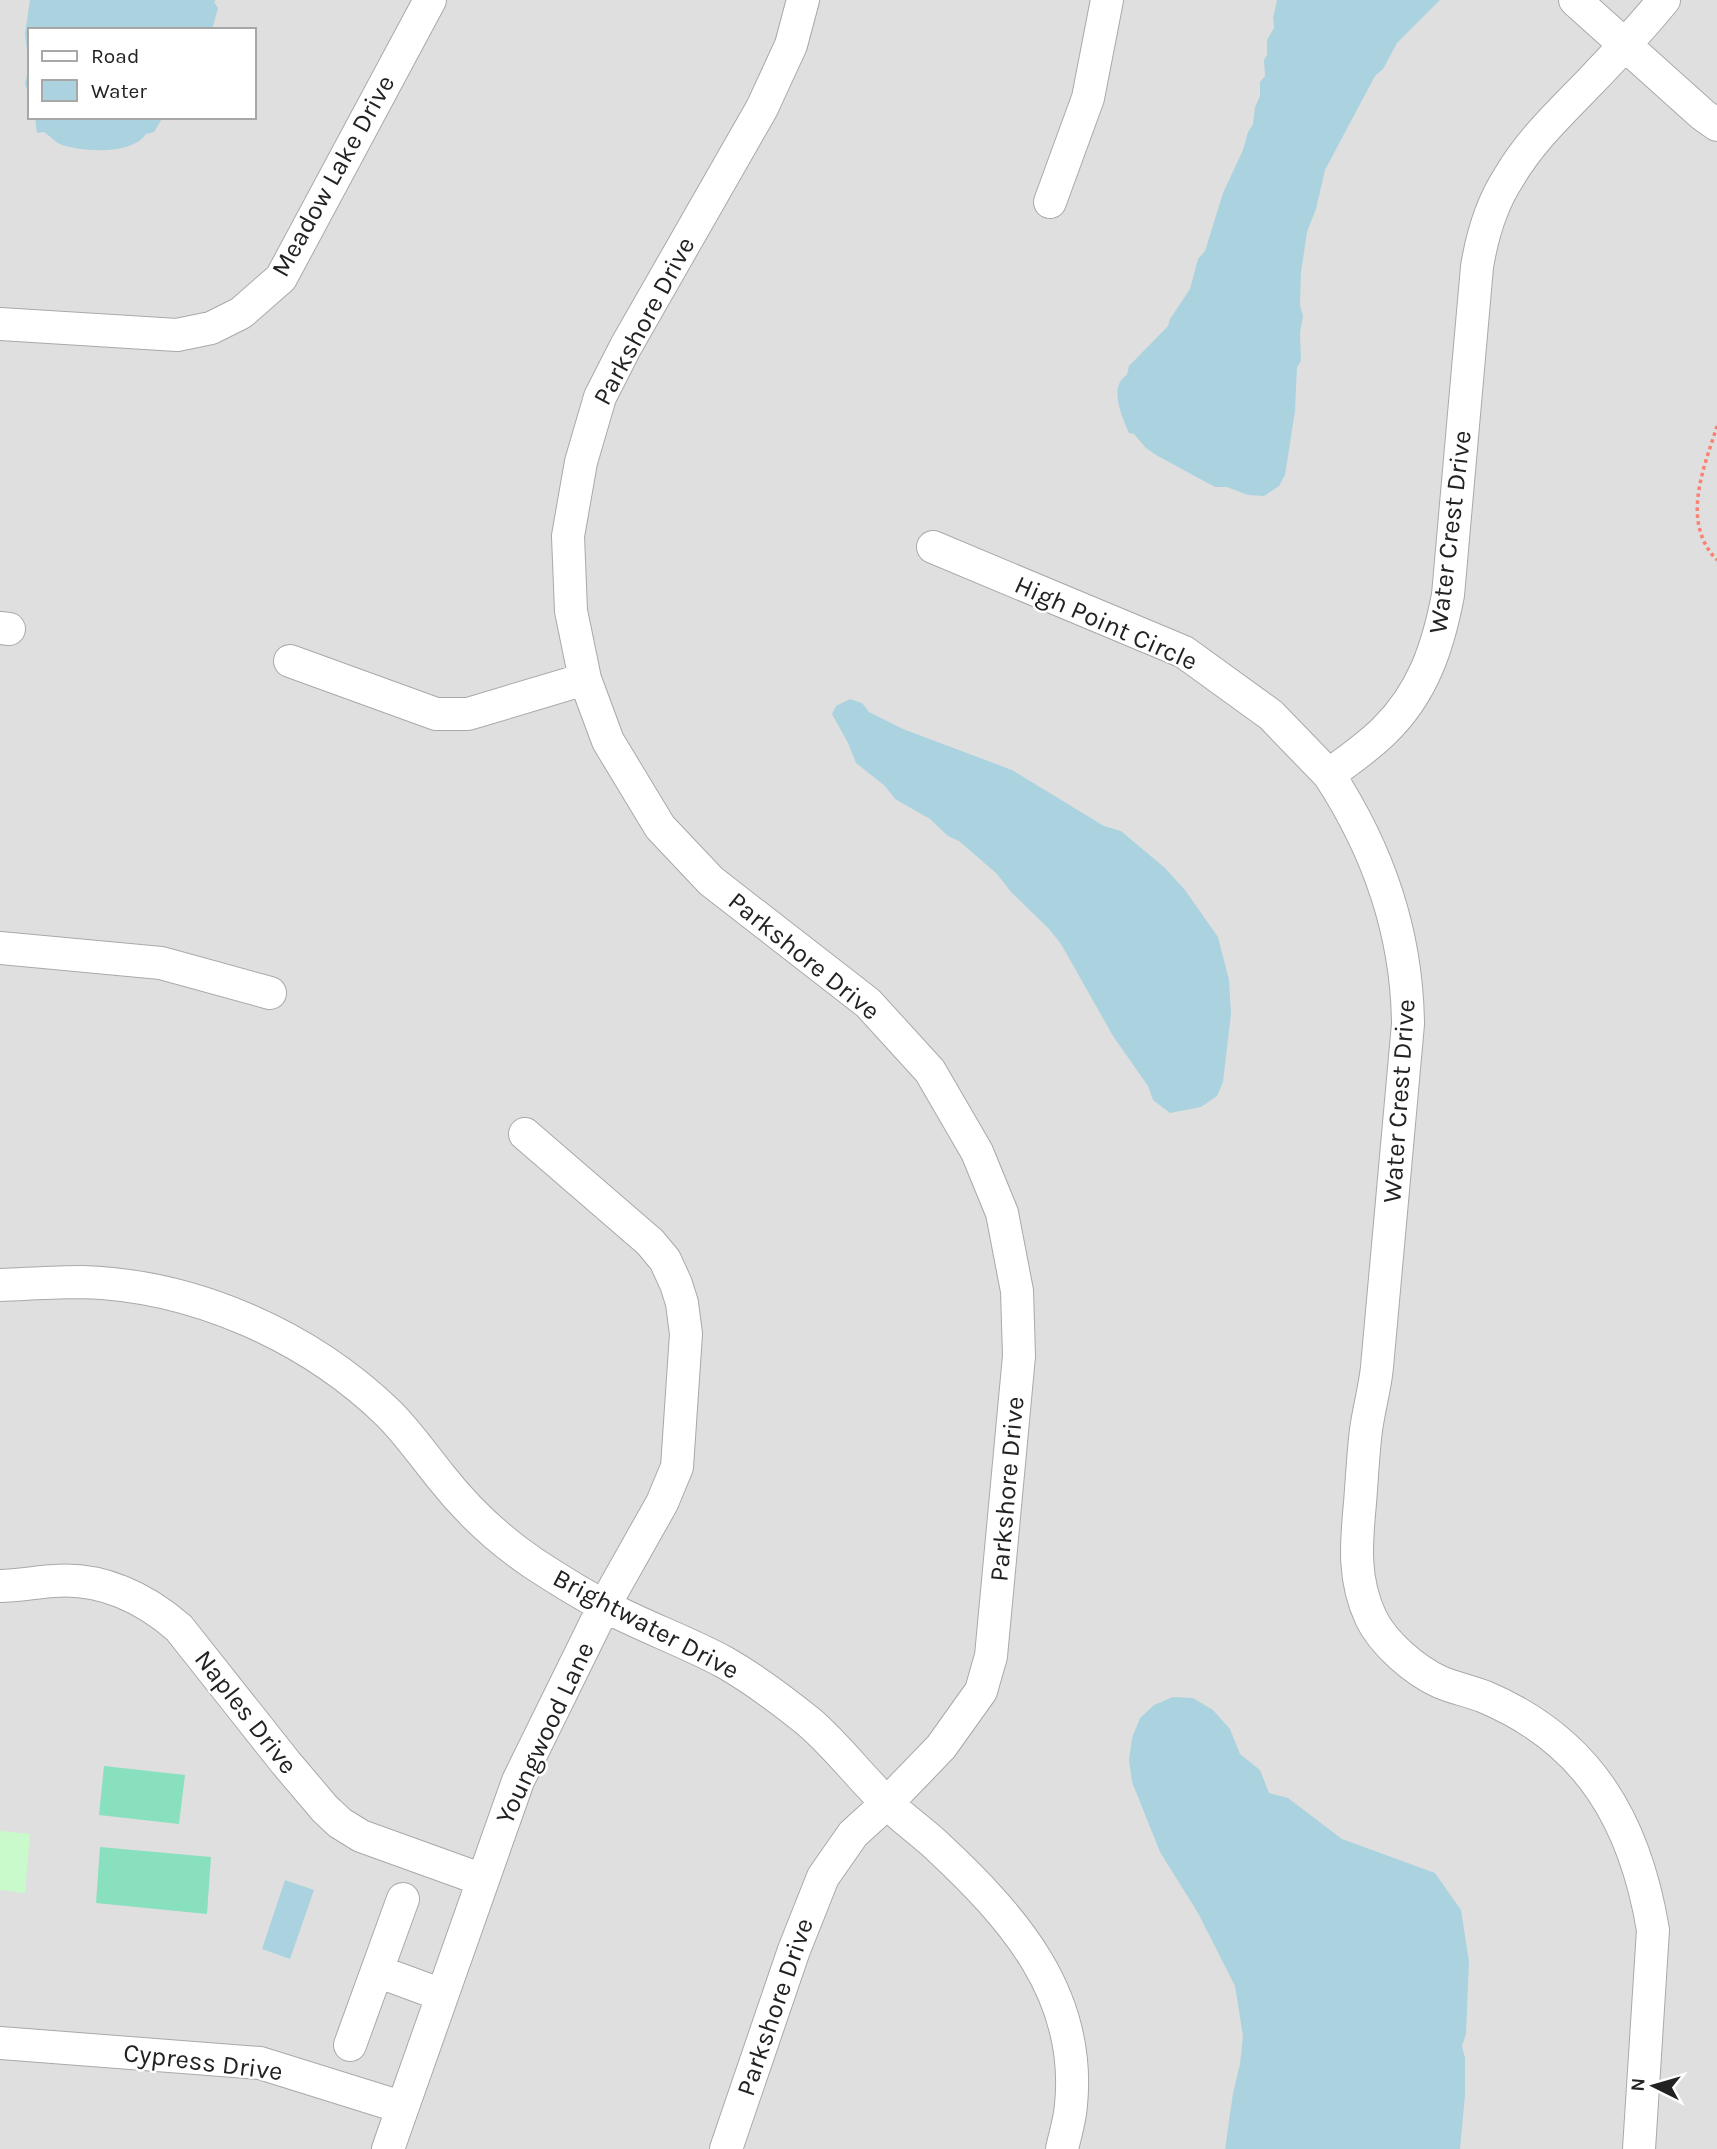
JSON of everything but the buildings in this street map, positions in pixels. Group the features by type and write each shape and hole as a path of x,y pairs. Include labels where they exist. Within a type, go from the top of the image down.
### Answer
{"street":[{"name":"Meadow Lake Drive","path":"0,324 177,335 211,328 241,313 281,278 430,0"},
{"name":"Parkshore Drive","path":"726,2149 794,1950 824,1877 853,1835 941,1747 981,1691 992,1656 1019,1356 1017,1291 1002,1213 977,1152 930,1071 868,1003 711,881 660,827 608,741 585,679 571,611 568,536 581,462 600,397 626,346 762,108 791,45 803,0"},
{"path":"1050,202 1088,98 1107,0"},
{"path":"1575,0 1717,125"},
{"name":"Water Crest Drive","path":"1639,2149 1653,1930 1637,1858 1622,1822 1593,1778 1554,1739 1529,1720 1485,1697 1440,1682 1407,1661 1372,1620 1360,1589 1356,1564 1357,1537 1366,1429 1375,1384 1388,1251 1408,1024 1408,995 1398,937 1376,861 1347,803 1329,775 1383,733 1397,718 1414,696 1441,635 1448,595 1476,267 1488,221 1507,179 1527,149 1625,46 1664,0"},
{"name":"High Point Circle","path":"933,547 1184,652 1271,715 1329,775"},
{"path":"290,661 436,714 468,714 585,679"},
{"path":"0,948 161,963 270,993"},
{"name":"Youngwood Lane","path":"388,2149 518,1781 604,1606 662,1503 677,1466 686,1334 682,1303 665,1260 650,1242 525,1134"},
{"name":"Brightwater Drive","path":"0,1285 82,1282 162,1292 233,1314 311,1353 369,1395 391,1416 471,1511 531,1561 604,1606 724,1662 811,1724 887,1803 938,1847 1017,1929 1053,1987 1067,2032 1072,2082 1071,2106 1062,2149"},
{"name":"Naples Drive","path":"0,1586 54,1581 93,1584 139,1599 161,1612 179,1628 286,1763 325,1810 340,1823 361,1836 483,1880"},
{"path":"350,2045 403,1899"},
{"path":"377,1971 442,1995"},
{"name":"Cypress Drive","path":"0,2043 260,2063 401,2108"}],"path":[{"path":"1717,426 1702,470 1697,506 1699,531 1717,560"}],"shaded area":[{"path":"0,0 1717,0 1717,2149 0,2149"}],"green space":[{"path":"104,1766 185,1775 179,1824 99,1815"},
{"path":"0,1831 30,1834 25,1893 0,1890"},
{"path":"100,1847 211,1857 207,1914 96,1903"}],"water":[{"path":"30,0 216,0 214,2 218,8 213,28 28,28 28,59 25,34"},
{"path":"1277,0 1440,0 1397,43 1383,69 1375,76 1325,170 1316,209 1307,232 1301,273 1301,361 1297,367 1295,411 1285,475 1279,486 1264,496 1248,495 1227,487 1215,487 1156,455 1134,434 1129,433 1120,411 1117,394 1118,386 1127,375 1129,366 1168,326 1190,289 1198,259 1205,251 1223,193 1253,124 1255,107 1260,96 1260,82 1265,76 1267,40 1274,28"},
{"path":"28,71 28,92 25,84"},
{"path":"35,119 162,119 154,132 146,134 130,146 119,149 82,149 62,145 44,132 37,133"},
{"path":"850,699 862,703 869,712 903,729 1012,770 1104,826 1121,831 1165,868 1185,890 1218,937 1229,980 1231,1014 1223,1082 1217,1096 1201,1107 1170,1113 1153,1100 1148,1086 1113,1036 1061,944 1049,929 1011,892 997,874 959,841 948,836 930,819 895,799 885,786 856,763 832,714 836,706"},
{"path":"1173,1697 1193,1698 1213,1710 1230,1729 1240,1754 1260,1770 1269,1793 1288,1798 1342,1839 1435,1873 1461,1910 1469,1961 1466,2034 1462,2046 1465,2058 1465,2095 1460,2149 1225,2149 1243,2036 1235,1986 1198,1913 1160,1852 1132,1782 1129,1760 1132,1738 1140,1718 1154,1705"},
{"path":"285,1880 314,1890 290,1959 262,1949"}]}
